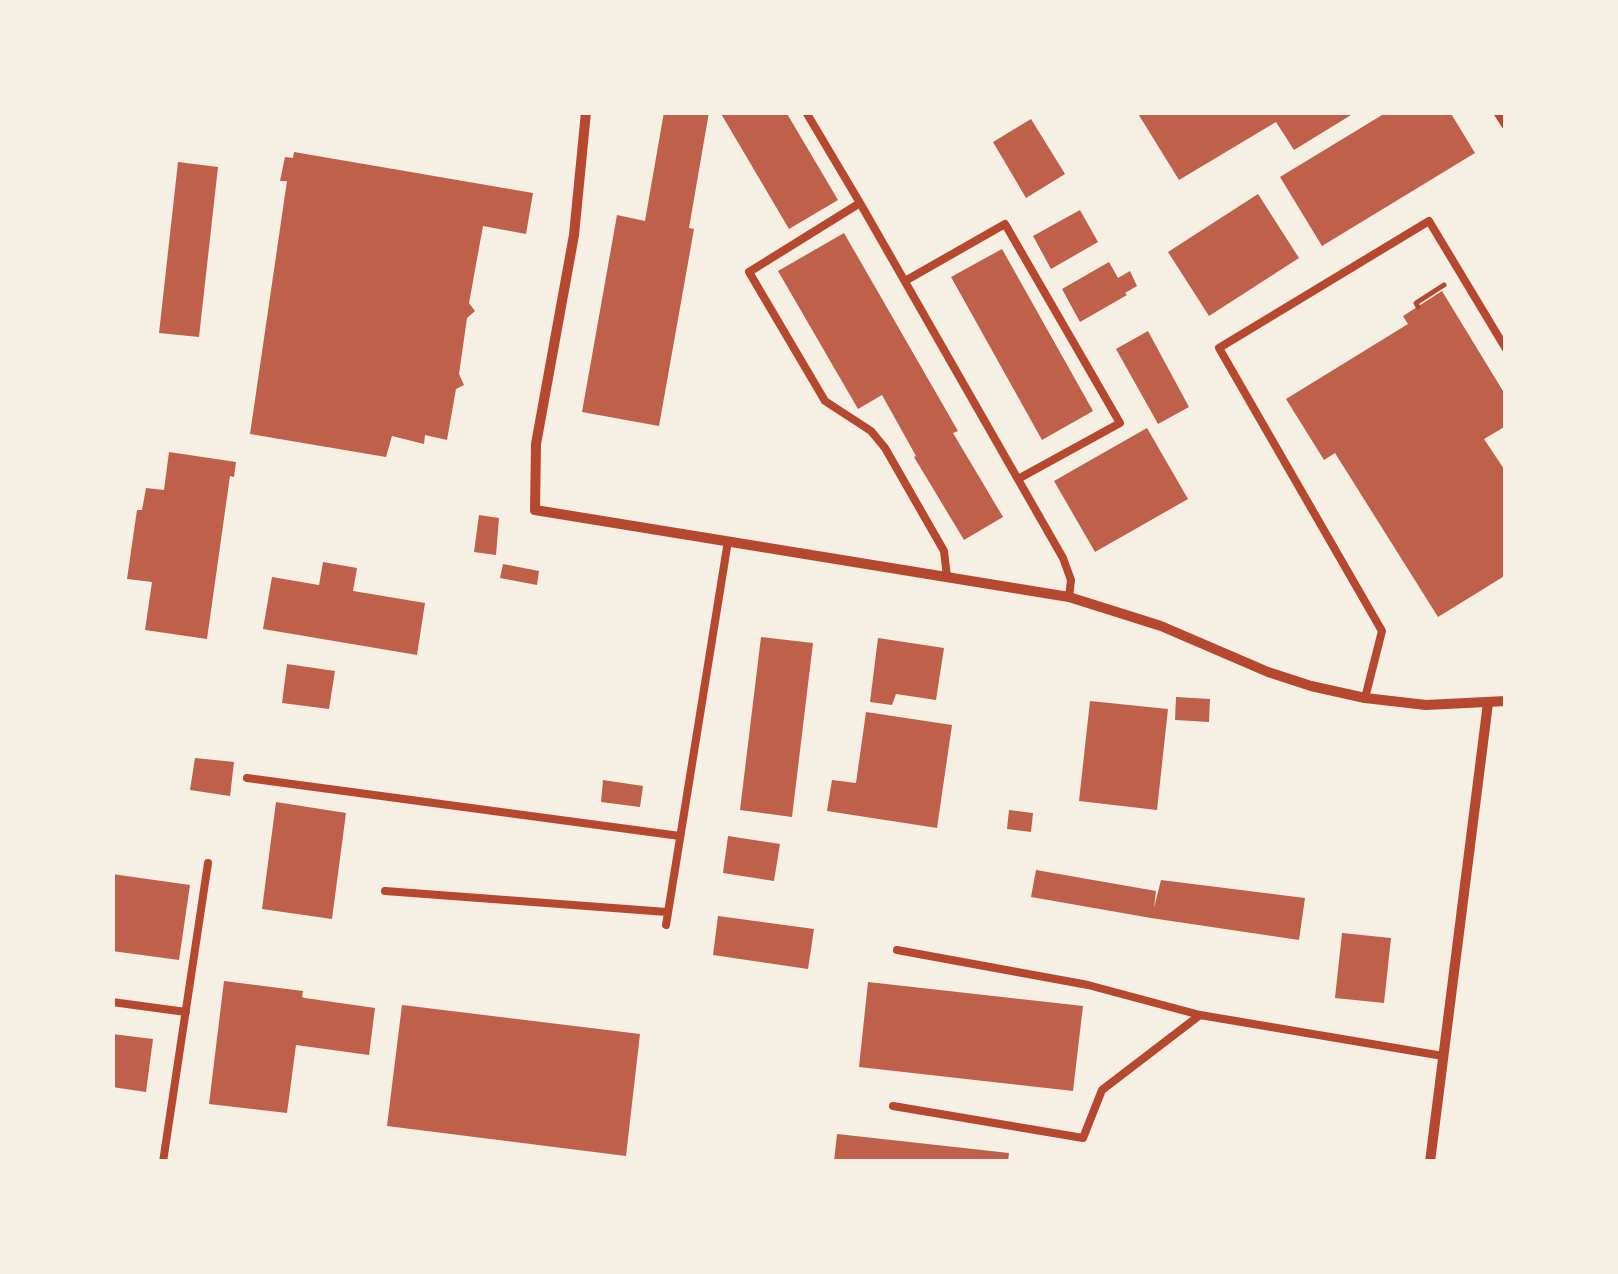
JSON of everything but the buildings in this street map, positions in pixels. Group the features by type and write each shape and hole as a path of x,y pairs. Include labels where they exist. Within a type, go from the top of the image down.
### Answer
{"street":[{"path":"586,112 574,235 536,444 534,510 1069,596 1162,626 1268,672 1365,698 1426,705 1506,700"},
{"path":"1430,1162 1488,703"}],"lane":[{"path":"806,112 1063,558 1071,580 1069,596"},
{"path":"1497,112 1506,126"},
{"path":"860,204 749,272 825,401 871,432 885,448 944,551 947,577"},
{"path":"1365,698 1382,631 1219,348 1429,221 1506,349"},
{"path":"905,281 1005,224 1120,423 1018,479"},
{"path":"666,925 728,541"},
{"path":"246,778 680,836"},
{"path":"163,1162 208,863"},
{"path":"385,891 668,912"},
{"path":"897,950 1088,985 1200,1015 1443,1056"},
{"path":"112,1002 186,1012"},
{"path":"893,1106 1083,1138 1102,1090 1200,1015"}],"path":[{"path":"1418,307 1416,303 1444,284"}]}
